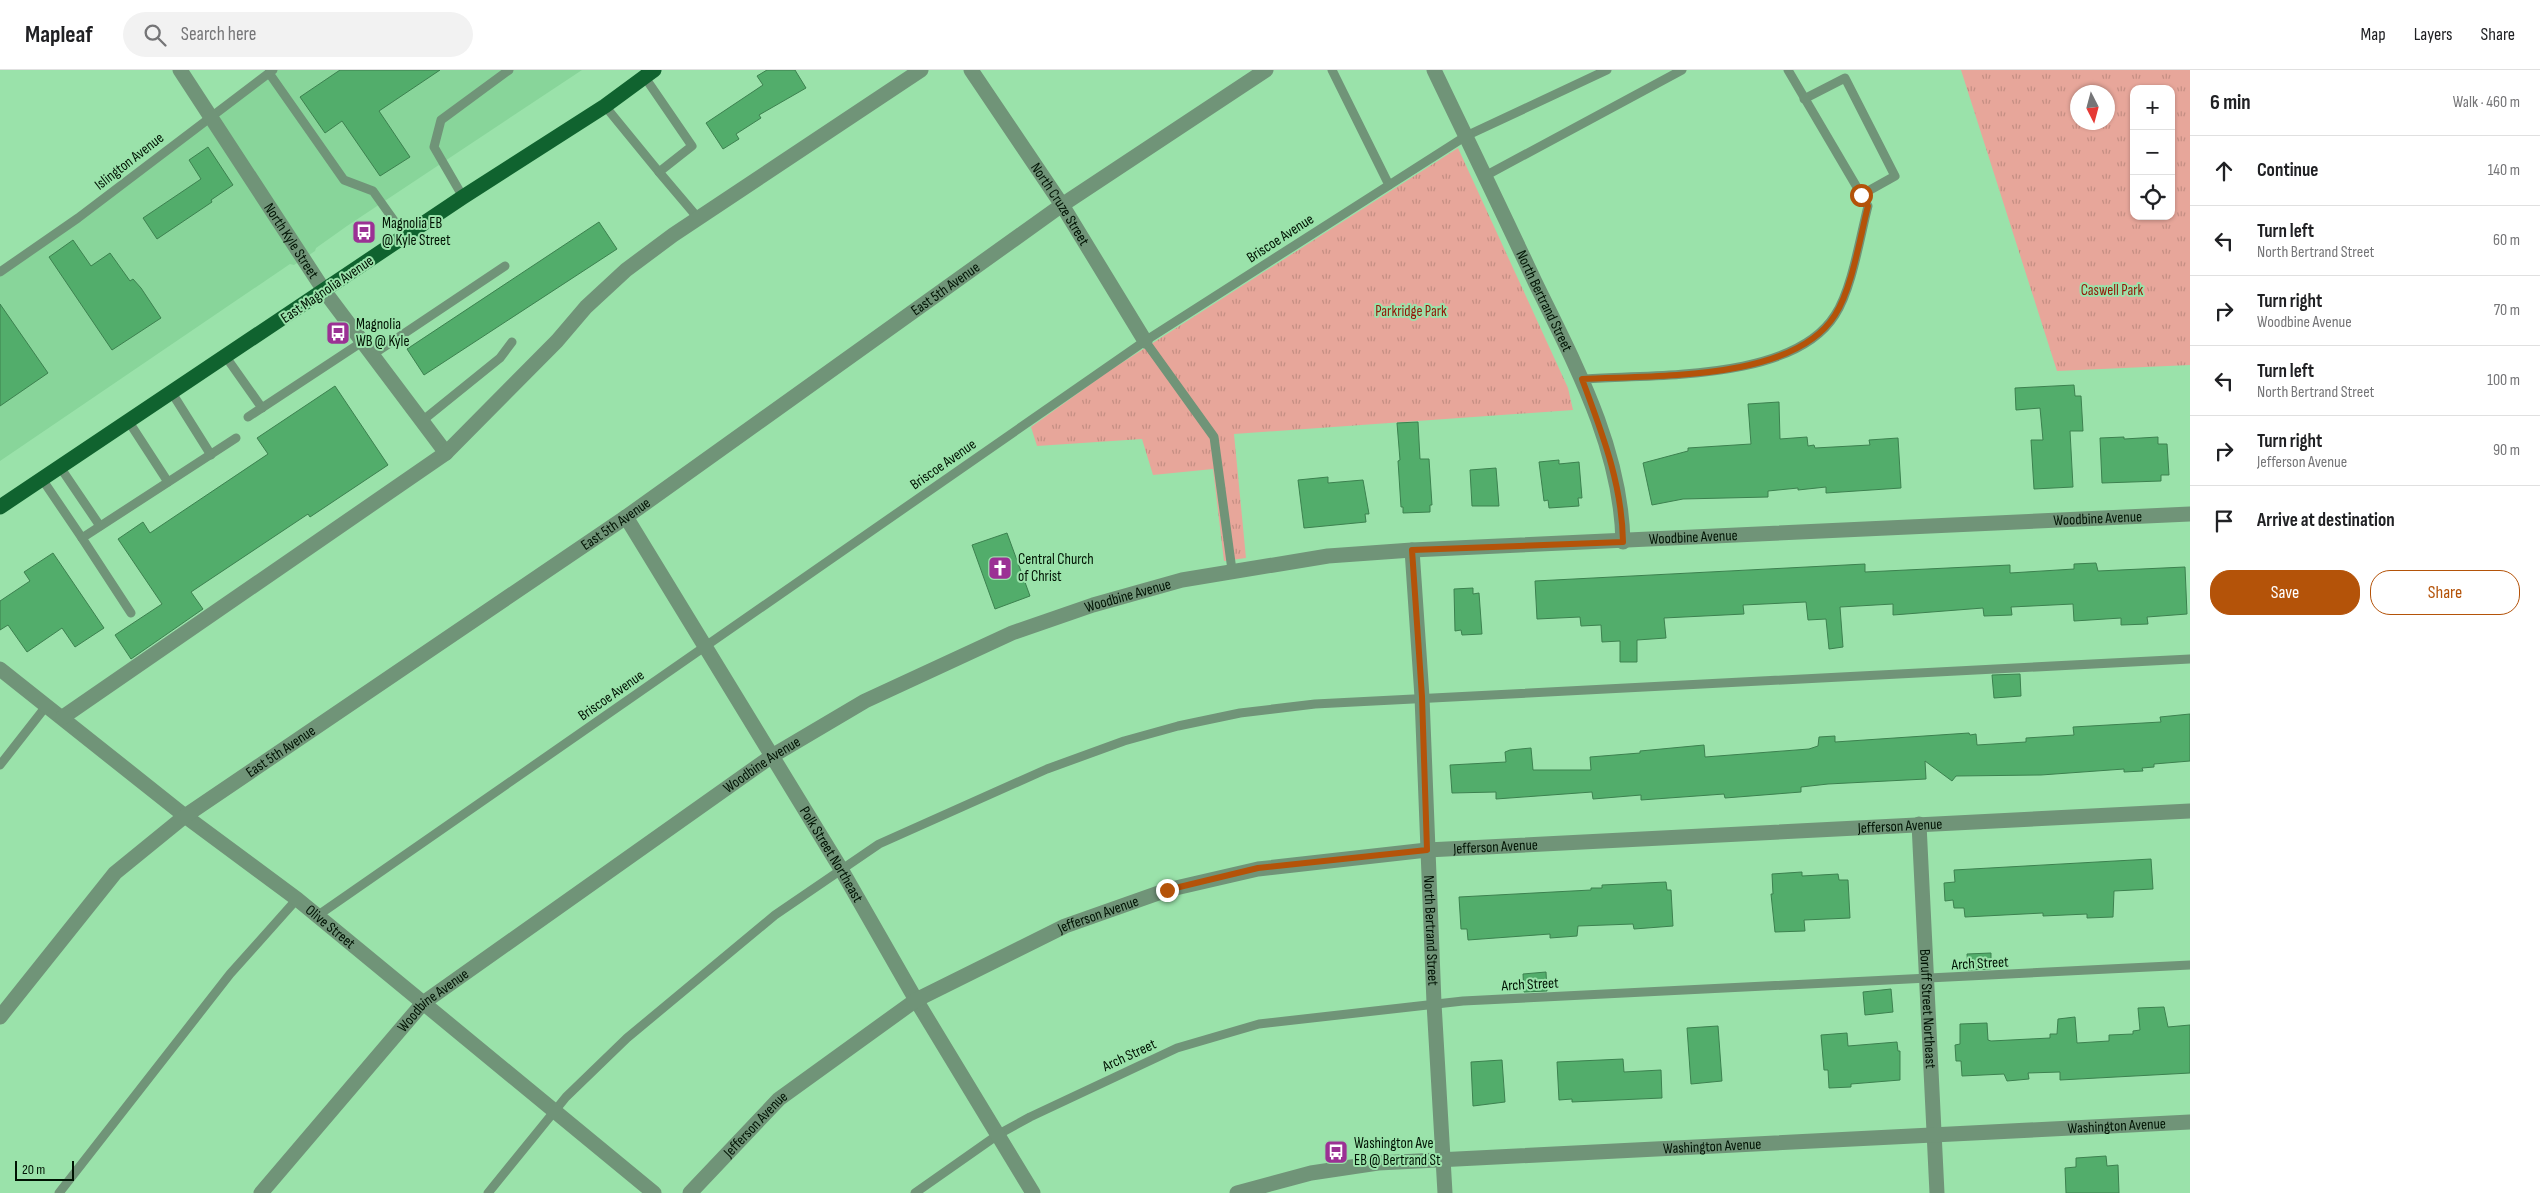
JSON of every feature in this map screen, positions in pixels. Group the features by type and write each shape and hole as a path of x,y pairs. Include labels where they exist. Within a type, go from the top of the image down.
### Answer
{"main road":[{"name":"East Magnolia Avenue","path":"0,507 325,292 463,197 605,106 649,73"}],"street":[{"name":"North Kyle Street","path":"180,70 325,292 446,453"},
{"path":"62,717 446,453 557,341 586,307 626,270 698,218 921,70"},
{"name":"North Cruze Street","path":"971,70 1062,205 1145,341"},
{"name":"East 5th Avenue","path":"0,1016 115,873 185,816 626,517 1062,205 1266,70"},
{"name":"North Bertrand Street","path":"1434,70 1582,379 1609,450 1622,523 1623,542"},
{"name":"Woodbine Avenue","path":"261,1193 423,1003 772,756 865,701 1012,633 1093,605 1182,580 1232,570 1328,556 1412,550 1623,542 2190,514"},
{"name":"Polk Street Northeast","path":"626,517 841,869 916,1000 999,1134 1033,1193"},
{"name":"North Bertrand Street","path":"1412,550 1422,697 1434,1003 1445,1193"},
{"name":"Olive Street","path":"0,669 185,816 297,899 654,1193"},
{"name":"Jefferson Avenue","path":"690,1193 779,1099 916,1000 1065,926 1167,890 1258,868 1427,850 2190,811"},
{"name":"Boruff Street Northeast","path":"1919,824 1936,1193"},
{"name":"Washington Avenue","path":"1237,1193 1311,1173 1378,1163 1444,1158 2190,1122"}],"lane":[{"path":"463,197 434,147 441,120 509,70"},
{"path":"1332,70 1389,185"},
{"name":"Briscoe Avenue","path":"317,916 1145,341 1466,136 1607,70"},
{"path":"1485,176 1682,70"},
{"path":"1582,379 1688,374 1757,364 1784,355 1813,339 1836,314 1846,292 1868,206 1788,70"},
{"name":"Islington Avenue","path":"0,272 78,218 210,116 271,72"},
{"path":"271,72 344,180 373,191 405,236"},
{"path":"649,73 692,146 659,172"},
{"path":"1804,99 1845,78 1895,176 1861,195"},
{"path":"605,106 698,218"},
{"path":"372,355 505,266"},
{"path":"1145,341 1214,437 1232,570"},
{"path":"248,417 362,342"},
{"path":"422,421 500,358 512,342"},
{"path":"226,357 262,408"},
{"path":"172,393 211,455"},
{"path":"129,422 168,482"},
{"path":"82,538 236,438"},
{"path":"60,467 100,526"},
{"path":"42,479 131,612"},
{"path":"488,1193 566,1097 627,1038 698,977 775,915 879,844 1047,769 1124,741 1178,726 1240,713 1315,704 2190,659"},
{"path":"0,765 47,705"},
{"path":"59,1193 230,974 297,899"},
{"name":"Arch Street","path":"915,1193 999,1134 1030,1117 1186,1045 1258,1024 1434,1003 1926,980 2190,965"}],"shaded area":[{"path":"273,70 582,70 347,226 294,265 290,264 0,461 0,272"}],"green space":[{"name":"Caswell Park","path":"1961,70 2190,70 2190,365 2057,371"},
{"name":"Parkridge Park","path":"1458,148 1568,388 1573,410 1234,434 1246,558 1224,561 1213,469 1153,475 1142,439 1037,446 1031,427 1109,371"}],"building":[{"path":"340,70 440,70 379,111 410,157 380,176 342,121 325,133 300,97"},
{"path":"767,70 795,70 806,88 759,115 761,118 736,134 739,139 723,149 706,123 763,85 757,76"},
{"path":"208,147 233,185 211,200 212,202 157,239 143,218 201,179 189,160"},
{"path":"599,222 617,249 424,375 407,349"},
{"path":"73,240 91,266 110,253 130,281 133,279 141,288 161,318 112,350 49,257"},
{"path":"0,304 48,373 0,406"},
{"path":"2074,385 2075,396 2081,396 2083,431 2070,431 2073,487 2034,489 2031,440 2043,440 2040,408 2016,410 2015,388"},
{"path":"335,386 388,465 310,517 308,514 191,592 203,609 131,659 115,635 162,604 118,539 143,522 150,533 268,454 257,438"},
{"path":"1779,402 1780,439 1807,437 1808,446 1814,445 1815,448 1870,445 1869,440 1898,438 1901,488 1826,493 1826,487 1798,490 1798,488 1768,491 1768,497 1683,499 1652,505 1643,463 1688,451 1688,448 1751,444 1748,404"},
{"path":"1418,422 1420,459 1429,459 1432,505 1430,505 1430,512 1403,513 1403,507 1401,507 1397,423"},
{"path":"2124,437 2124,439 2158,437 2158,444 2167,444 2169,475 2161,475 2161,481 2102,483 2100,438"},
{"path":"1559,460 1559,464 1579,462 1582,498 1578,498 1579,506 1549,508 1548,500 1544,501 1539,462"},
{"path":"1496,468 1499,506 1472,506 1470,470"},
{"path":"1328,477 1328,483 1363,480 1369,514 1365,514 1366,522 1304,528 1298,480"},
{"path":"1007,533 1030,596 995,609 972,545"},
{"path":"53,553 104,628 75,647 62,628 27,652 8,625 0,630 0,601 30,581 24,572"},
{"path":"2096,563 2098,571 2185,567 2187,614 2147,617 2148,624 2121,625 2121,618 2074,621 2073,604 2011,607 2012,615 1984,616 1983,608 1893,615 1893,604 1840,607 1843,647 1829,649 1826,619 1808,620 1806,602 1743,605 1744,614 1664,618 1666,638 1637,640 1637,662 1620,662 1620,641 1602,642 1601,625 1581,626 1580,617 1537,619 1535,581 1865,564 1865,572 2010,565 2010,573 2074,569 2074,564"},
{"path":"1473,588 1473,594 1479,593 1482,634 1462,635 1461,630 1455,631 1454,589"},
{"path":"2020,674 2021,696 1994,698 1992,675"},
{"path":"2190,714 2190,761 2154,764 2154,767 2142,768 2143,771 2124,772 2124,769 2041,775 1956,776 1952,781 1925,761 1926,779 1828,784 1801,787 1801,792 1725,798 1724,794 1641,800 1641,795 1593,799 1592,792 1496,799 1496,792 1452,793 1450,765 1506,762 1505,752 1510,750 1531,748 1533,770 1591,770 1590,757 1704,745 1705,757 1809,749 1818,746 1819,737 1835,736 1835,742 1969,733 1970,735 1976,734 1977,745 2026,742 2026,738 2074,735 2073,727 2161,722 2160,717"},
{"path":"2151,859 2153,889 2114,891 2113,917 2087,918 2087,914 2043,916 2043,913 1965,917 1964,908 1954,908 1953,900 1945,901 1944,883 1955,882 1954,870"},
{"path":"1802,872 1802,876 1838,874 1839,880 1848,880 1850,918 1804,920 1805,931 1775,932 1771,894 1773,894 1772,874"},
{"path":"1666,882 1667,890 1671,890 1673,926 1634,929 1633,924 1578,926 1577,936 1550,938 1550,934 1468,940 1467,929 1461,929 1459,897 1591,890 1591,888 1602,888 1602,885"},
{"path":"1991,953 1991,969 1968,970 1967,954"},
{"path":"1546,972 1547,991 1524,992 1523,974"},
{"path":"1891,989 1893,1012 1865,1015 1863,992"},
{"path":"2164,1007 2168,1027 2190,1025 2190,1073 2060,1080 2060,1072 2028,1073 2029,1079 2007,1081 2004,1074 1962,1076 1961,1061 1956,1061 1955,1045 1960,1044 1960,1024 1987,1023 1988,1040 1991,1041 2050,1038 2050,1034 2057,1034 2058,1019 2075,1017 2077,1043 2109,1041 2109,1035 2133,1034 2133,1031 2140,1030 2138,1008"},
{"path":"1718,1026 1722,1081 1691,1084 1687,1028"},
{"path":"1847,1033 1848,1046 1897,1042 1898,1051 1900,1051 1900,1080 1851,1084 1851,1087 1829,1088 1828,1070 1824,1070 1821,1035"},
{"path":"1623,1059 1624,1072 1661,1070 1662,1098 1572,1102 1572,1099 1559,1100 1557,1062"},
{"path":"1502,1060 1505,1102 1473,1106 1471,1062"},
{"path":"2106,1156 2107,1166 2118,1165 2119,1193 2066,1193 2065,1168 2076,1167 2076,1158"}],"place":[{"name":"Magnolia EB @ Kyle Street","path":"364,232"},
{"name":"Magnolia WB @ Kyle","path":"338,333"},
{"name":"Central Church of Christ","path":"1000,568"},
{"name":"Washington Ave EB @ Bertrand St","path":"1336,1152"}],"route":[{"path":"1167,890 1258,868 1427,850 1422,697 1412,550 1623,542 1622,523 1609,450 1582,379 1688,374 1757,364 1784,355 1813,339 1836,314 1846,292 1868,206 1861,195"}]}
